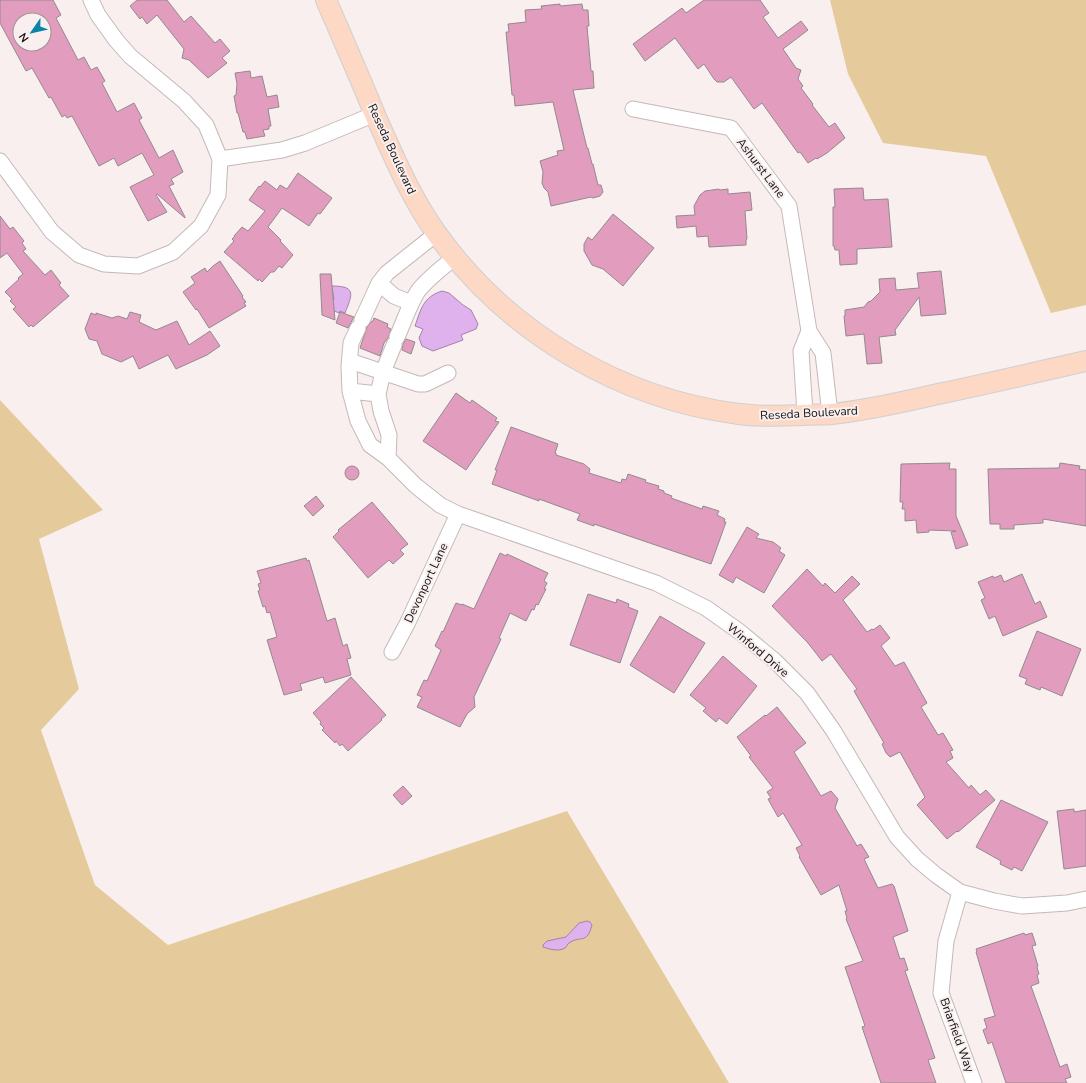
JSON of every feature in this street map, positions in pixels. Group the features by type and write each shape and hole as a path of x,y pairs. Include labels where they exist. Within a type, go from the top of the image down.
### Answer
{"main road":[{"name":"Reseda Boulevard","path":"326,0 400,172 436,234 454,257 483,288 513,316 568,354 604,374 683,403 713,410 772,416 830,414 871,409 1086,361"}],"street":[{"path":"0,161 52,232 79,255 104,264 138,266 173,252 201,226 218,195 220,159 206,125 184,101 130,56 98,15 91,0"},
{"name":"Ashurst Lane","path":"632,109 731,128 789,206 809,331 822,353 830,414"},
{"path":"220,159 282,150 305,143 375,114"},
{"name":"Winford Drive","path":"436,234 387,273 379,283 352,343 350,361 350,391 358,421 370,445 388,458 416,486 440,505 458,514 656,583 706,608 740,632 775,661 807,693 833,730 897,837 917,859 960,892 994,901 1022,906 1067,903 1086,899"},
{"path":"388,458 389,435 381,411 378,394 383,372 411,303 417,292 425,282 454,257"},
{"path":"379,283 394,296 411,303"},
{"path":"805,414 801,351 809,331"},
{"path":"350,361 418,384 425,384 448,373"},
{"path":"350,391 378,394"},
{"name":"Devonport Lane","path":"392,652 407,624 458,514"},
{"name":"Briarfield Way","path":"960,892 946,941 941,993 974,1083"}],"shaded area":[{"path":"830,0 1086,0 1086,305 1051,313 986,156 883,143 848,74"},
{"path":"331,286 345,287 349,289 351,296 345,313 340,311 339,313 330,309 329,299 334,299"},
{"path":"442,291 449,293 471,310 478,324 476,329 461,335 463,340 433,351 422,346 419,338 423,329 415,326 421,309 427,300"},
{"path":"0,400 103,510 39,539 79,689 41,730 95,885 168,945 567,811 729,1083 0,1083"},
{"path":"587,921 592,925 588,935 585,937 568,943 565,948 560,950 543,947 547,941 566,937 579,923"}],"building":[{"path":"0,0 53,0 61,15 56,18 78,60 84,57 91,70 97,67 105,81 102,83 117,112 134,103 142,118 139,120 159,158 173,150 183,172 171,179 174,184 169,186 185,218 157,194 156,195 167,212 148,221 130,187 154,175 142,153 118,166 114,158 99,166 72,116 67,118 65,115 62,117 32,68 26,71 16,52 52,52 52,12 12,12 12,45 0,23"},
{"path":"137,0 167,0 184,22 191,16 215,43 220,39 230,51 222,58 227,63 208,78 189,60 182,58 184,49 157,15 147,24 142,17 140,19 130,6"},
{"path":"704,0 760,0 769,13 763,17 778,38 801,21 808,30 783,49 796,68 801,70 798,79 803,86 801,88 813,104 812,105 829,127 835,123 845,138 827,153 808,163 800,152 798,153 762,103 754,109 731,77 724,82 717,82 704,64 698,69 675,38 645,61 633,44 682,8 686,13"},
{"path":"560,4 560,6 582,4 583,10 588,10 589,26 587,26 594,88 573,90 587,148 598,185 601,185 603,192 600,196 593,198 591,197 551,206 548,192 542,183 543,172 540,161 558,155 557,151 564,150 553,102 515,106 514,95 512,95 506,32 509,32 508,24 526,22 525,10 542,9 541,6"},
{"path":"250,71 251,78 262,76 267,97 277,95 279,107 268,109 271,126 269,126 269,129 263,130 265,136 247,139 245,132 243,132 237,113 234,96 236,95 237,84 235,73"},
{"path":"298,173 332,198 320,214 318,213 309,226 282,208 268,227 293,255 282,268 279,266 262,282 259,279 258,281 224,252 234,241 232,239 242,227 248,231 265,211 249,200 259,186 260,187 265,181 277,190 280,185 287,189"},
{"path":"863,188 864,200 888,199 892,247 857,249 857,264 840,265 839,250 835,250 833,246 833,207 835,207 834,189"},
{"path":"728,189 728,194 750,192 752,210 745,211 746,245 709,247 708,236 697,237 696,226 677,228 676,216 695,215 694,206 700,195 705,191"},
{"path":"613,214 654,248 623,286 603,269 592,265 584,251 584,244 588,237 592,240"},
{"path":"0,216 10,229 13,227 24,241 22,243 26,249 23,251 45,275 51,270 61,283 59,285 69,296 33,327 31,325 29,327 13,309 16,307 10,301 12,299 5,292 23,274 7,253 0,258"},
{"path":"220,261 243,296 242,297 246,302 244,303 246,306 209,328 197,309 196,310 183,292 195,283 191,277 205,268 207,272"},
{"path":"941,271 946,314 921,316 919,297 895,330 896,335 879,337 882,363 867,364 864,334 846,336 844,316 845,310 864,307 871,301 880,292 879,279 895,278 896,290 919,288 917,273"},
{"path":"320,274 331,274 335,320 322,315"},
{"path":"130,312 141,315 139,322 156,330 177,321 189,345 210,331 220,346 207,355 176,369 168,355 139,369 133,356 121,362 102,354 97,341 89,339 85,329 91,313 112,318 118,316 127,319"},
{"path":"340,312 354,317 348,328 336,323"},
{"path":"374,318 388,324 387,327 391,329 388,338 384,343 380,356 360,348 367,327"},
{"path":"406,339 415,342 411,354 402,350"},
{"path":"456,393 470,403 472,400 497,418 495,421 499,422 466,470 423,441"},
{"path":"511,427 558,444 555,453 556,455 584,464 590,469 589,473 621,483 622,479 626,480 628,474 646,480 645,482 659,486 658,489 672,496 671,498 702,509 703,506 719,511 717,515 725,519 724,522 726,522 711,564 594,524 594,526 577,520 580,514 492,484 497,470 495,470"},
{"path":"950,463 949,469 956,469 956,516 968,545 956,549 951,532 956,531 929,530 929,532 917,533 916,520 905,521 905,509 902,509 903,502 900,502 901,464"},
{"path":"1060,463 1080,466 1079,469 1086,470 1086,526 1043,519 1043,523 1014,525 1014,529 1000,529 1000,524 990,524 988,469 1059,468"},
{"path":"349,466 355,466 359,470 359,476 355,480 349,480 345,476 345,470"},
{"path":"316,496 324,506 313,516 304,506"},
{"path":"372,502 408,544 400,550 404,554 393,564 389,560 368,578 333,537 339,531 338,530"},
{"path":"747,527 759,534 756,538 773,542 781,548 779,551 785,555 764,593 736,577 733,583 719,575"},
{"path":"500,553 506,556 507,554 548,573 544,581 547,583 544,589 546,589 538,605 536,604 534,610 532,609 526,621 510,613 499,638 501,639 474,697 475,707 467,714 460,727 417,707 422,697 417,695 424,680 427,681 441,650 435,646 456,603 474,609"},
{"path":"306,558 307,561 309,560 327,621 335,618 343,646 347,644 351,658 347,659 351,675 325,683 323,677 300,684 302,690 284,695 267,640 277,637 270,612 267,613 265,606 263,607 258,591 260,590 258,584 261,583 257,571"},
{"path":"807,569 823,586 825,583 835,593 852,576 860,584 843,600 867,632 880,625 890,638 881,646 895,666 904,662 927,703 921,707 938,735 943,733 953,750 950,751 953,758 946,762 969,788 971,785 980,795 986,790 995,800 958,832 957,831 947,839 917,805 925,797 900,752 890,757 886,753 882,744 884,743 854,691 857,689 831,654 822,661 808,643 772,606"},
{"path":"1022,574 1035,604 1040,601 1047,617 1003,636 995,616 989,619 981,600 985,598 978,582 993,576 994,578 1001,575 1004,582"},
{"path":"588,594 616,603 617,599 629,604 628,607 638,611 620,663 570,645"},
{"path":"660,616 705,643 674,693 630,665"},
{"path":"1037,631 1081,649 1062,696 1041,687 1040,690 1025,684 1027,679 1019,676"},
{"path":"723,656 757,686 727,724 719,718 716,722 703,711 706,708 690,695"},
{"path":"351,677 386,715 348,751 342,744 340,746 336,741 335,743 322,730 324,728 320,724 321,722 313,713"},
{"path":"777,707 806,743 794,752 821,796 831,791 838,799 835,808 857,846 861,844 869,857 864,859 878,888 892,884 894,886 908,931 893,937 900,959 904,958 908,970 905,971 935,1058 928,1060 936,1083 881,1083 862,1027 865,1026 845,967 863,961 846,919 845,911 847,911 839,885 821,895 799,857 800,856 796,848 802,845 783,813 778,817 768,799 771,798 767,792 773,788 749,757 751,756 737,737"},
{"path":"403,786 412,796 402,805 393,795"},
{"path":"1001,800 1048,822 1022,871 1014,867 1012,870 1000,864 1001,861 976,847"},
{"path":"1074,809 1074,812 1086,810 1086,866 1064,869 1057,811"},
{"path":"1024,933 1025,935 1032,933 1036,945 1032,946 1038,966 1039,974 1037,975 1039,983 1031,986 1060,1067 1067,1064 1071,1077 1065,1079 1067,1083 1006,1083 992,1042 988,1044 983,1030 987,1028 984,1019 995,1016 976,949"}]}
